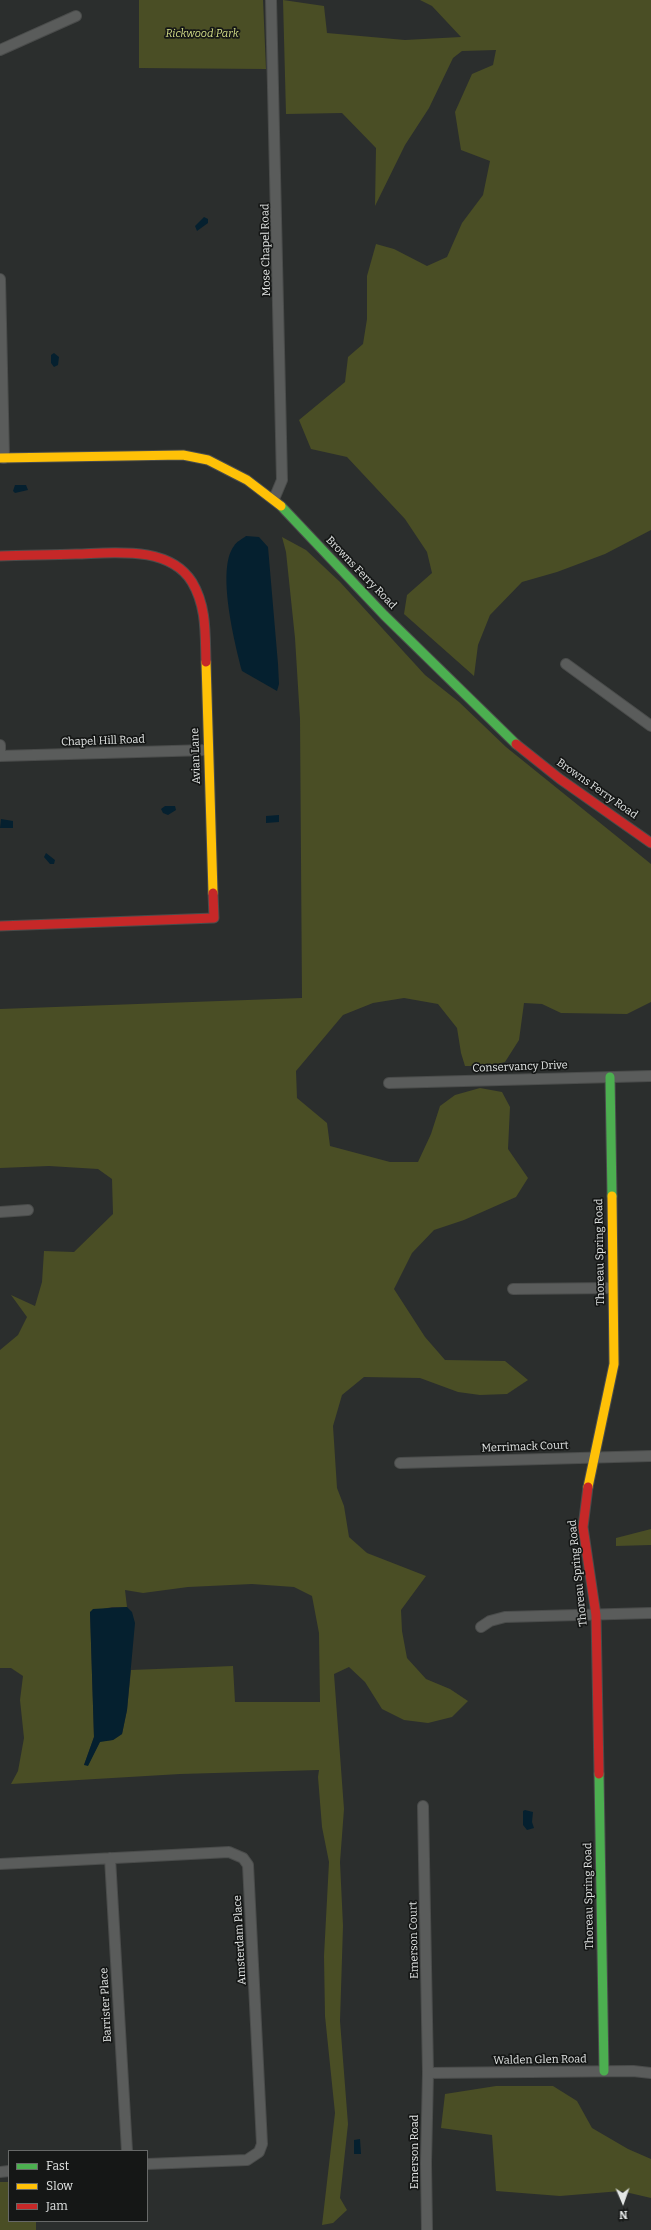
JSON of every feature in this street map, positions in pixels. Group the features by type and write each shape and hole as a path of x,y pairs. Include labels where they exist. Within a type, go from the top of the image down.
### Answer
{"street":[{"name":"Mose Chapel Road","path":"271,0 282,480 274,498"},
{"path":"0,50 76,16"},
{"path":"0,279 2,458"},
{"name":"Browns Ferry Road","path":"2,458 183,455 208,460 247,480 274,498 384,614 508,738 560,779 651,843"},
{"name":"Avian Lane","path":"0,556 133,553 153,556 173,563 190,579 198,591 205,624 207,750 214,918 0,926"},
{"path":"566,664 651,726"},
{"path":"0,745 0,756"},
{"name":"Chapel Hill Road","path":"0,756 207,750"},
{"name":"Conservancy Drive","path":"389,1083 651,1076"},
{"name":"Thoreau Spring Road","path":"604,2071 596,1615 594,1592 583,1527 585,1499 593,1458 614,1374 610,1077"},
{"path":"0,1212 28,1210"},
{"path":"514,1289 612,1288"},
{"name":"Merrimack Court","path":"400,1463 651,1456"},
{"path":"481,1627 490,1621 505,1617 651,1613"},
{"name":"Emerson Court","path":"423,1806 428,2073"},
{"name":"Amsterdam Place","path":"0,1864 229,1852 243,1858 248,1865 260,2148 253,2158 247,2160 148,2164"},
{"name":"Barrister Place","path":"110,1858 127,2150"},
{"name":"Walden Glen Road","path":"428,2073 604,2071 633,2071 651,2073"},
{"name":"Emerson Road","path":"427,2230 426,2163 428,2073"}],"green space":[{"name":"Rickwood Park","path":"139,0 263,0 266,69 139,68"},
{"path":"283,0 324,6 327,33 405,40 461,37 432,6 420,0 651,0 651,530 605,554 557,572 522,582 490,615 478,645 474,676 404,614 407,595 432,573 427,552 405,519 347,457 311,449 299,420 345,382 348,357 363,344 367,319 367,276 376,244 394,249 427,266 447,257 462,223 483,195 490,161 461,150 455,112 472,74 493,65 496,50 462,51 453,58 429,108 405,145 375,206 376,148 342,113 286,114"},
{"path":"282,537 306,550 340,582 425,675 459,702 506,747 651,864 651,1002 627,1014 561,1013 542,1004 524,1003 519,1040 505,1062 489,1066 465,1066 461,1053 457,1028 438,1004 404,998 373,1003 343,1015 296,1071 297,1098 327,1123 330,1146 390,1162 418,1162 431,1134 440,1106 455,1095 480,1088 502,1092 510,1107 508,1149 528,1178 516,1197 464,1220 434,1230 412,1253 394,1289 425,1337 445,1360 505,1361 528,1380 507,1394 480,1395 458,1392 420,1378 364,1377 342,1395 333,1426 337,1488 344,1506 349,1537 367,1553 426,1576 401,1610 402,1631 407,1658 426,1679 450,1689 468,1701 452,1717 428,1723 404,1720 382,1709 365,1682 349,1667 334,1674 344,1809 340,1862 343,1926 340,2021 348,2124 340,2198 347,2210 333,2223 322,2225 335,2113 325,2016 324,1956 329,1862 322,1827 318,1777 319,1770 180,1774 11,1784 18,1771 24,1738 20,1700 23,1676 11,1668 0,1668 0,1350 18,1335 27,1317 11,1295 35,1306 42,1282 44,1251 74,1252 113,1214 112,1179 98,1169 49,1166 0,1168 0,1009 302,998 300,719 295,638 286,552","holes":["252,1584 294,1587 312,1596 319,1633 320,1702 235,1702 233,1666 131,1670 127,1710 122,1734 113,1740 100,1741 88,1765 84,1765 94,1737 90,1612 112,1607 127,1607 125,1590 143,1593 188,1587"]},
{"path":"651,1529 651,1545 616,1546 616,1538"},
{"path":"496,2086 553,2086 577,2101 592,2128 628,2149 651,2159 651,2198 621,2191 560,2196 496,2191 492,2135 441,2128 445,2094"},
{"path":"0,2182 8,2182 8,2222 36,2222 36,2230 0,2230"}],"water":[{"path":"204,217 208,219 208,223 197,231 195,226"},
{"path":"54,353 59,357 58,365 54,367 51,363 51,355"},
{"path":"15,485 26,485 28,490 15,493 13,491"},
{"path":"246,536 259,537 268,547 278,664 279,684 277,691 242,671 235,643 227,589 227,571 229,557 235,545"},
{"path":"165,806 175,806 176,810 168,815 163,813 161,809"},
{"path":"279,815 279,822 266,823 266,816"},
{"path":"1,819 13,821 13,828 0,828"},
{"path":"46,853 55,860 54,864 50,864 44,857"},
{"path":"127,1607 132,1612 135,1623 127,1710 122,1734 113,1740 100,1742 88,1766 84,1765 94,1737 90,1612 93,1609"},
{"path":"523,1811 533,1812 532,1822 534,1828 527,1830 523,1825"},
{"path":"360,2139 361,2154 354,2154 354,2140"}],"traffic: fast":[{"path":"281,506 384,615 516,744"},
{"path":"610,1077 612,1196"},
{"path":"599,1774 604,2071"}],"traffic: slow":[{"path":"0,458 183,455 208,460 247,480 281,506"},
{"path":"206,662 213,893"},
{"path":"588,1487 614,1364 612,1196"}],"traffic: jam":[{"path":"0,556 123,553 155,557 169,562 182,570 192,582 197,592 203,611 206,662"},
{"path":"516,744 560,779 651,843"},
{"path":"0,926 214,918 213,893"},
{"path":"588,1487 583,1527 596,1615 599,1774"}]}
